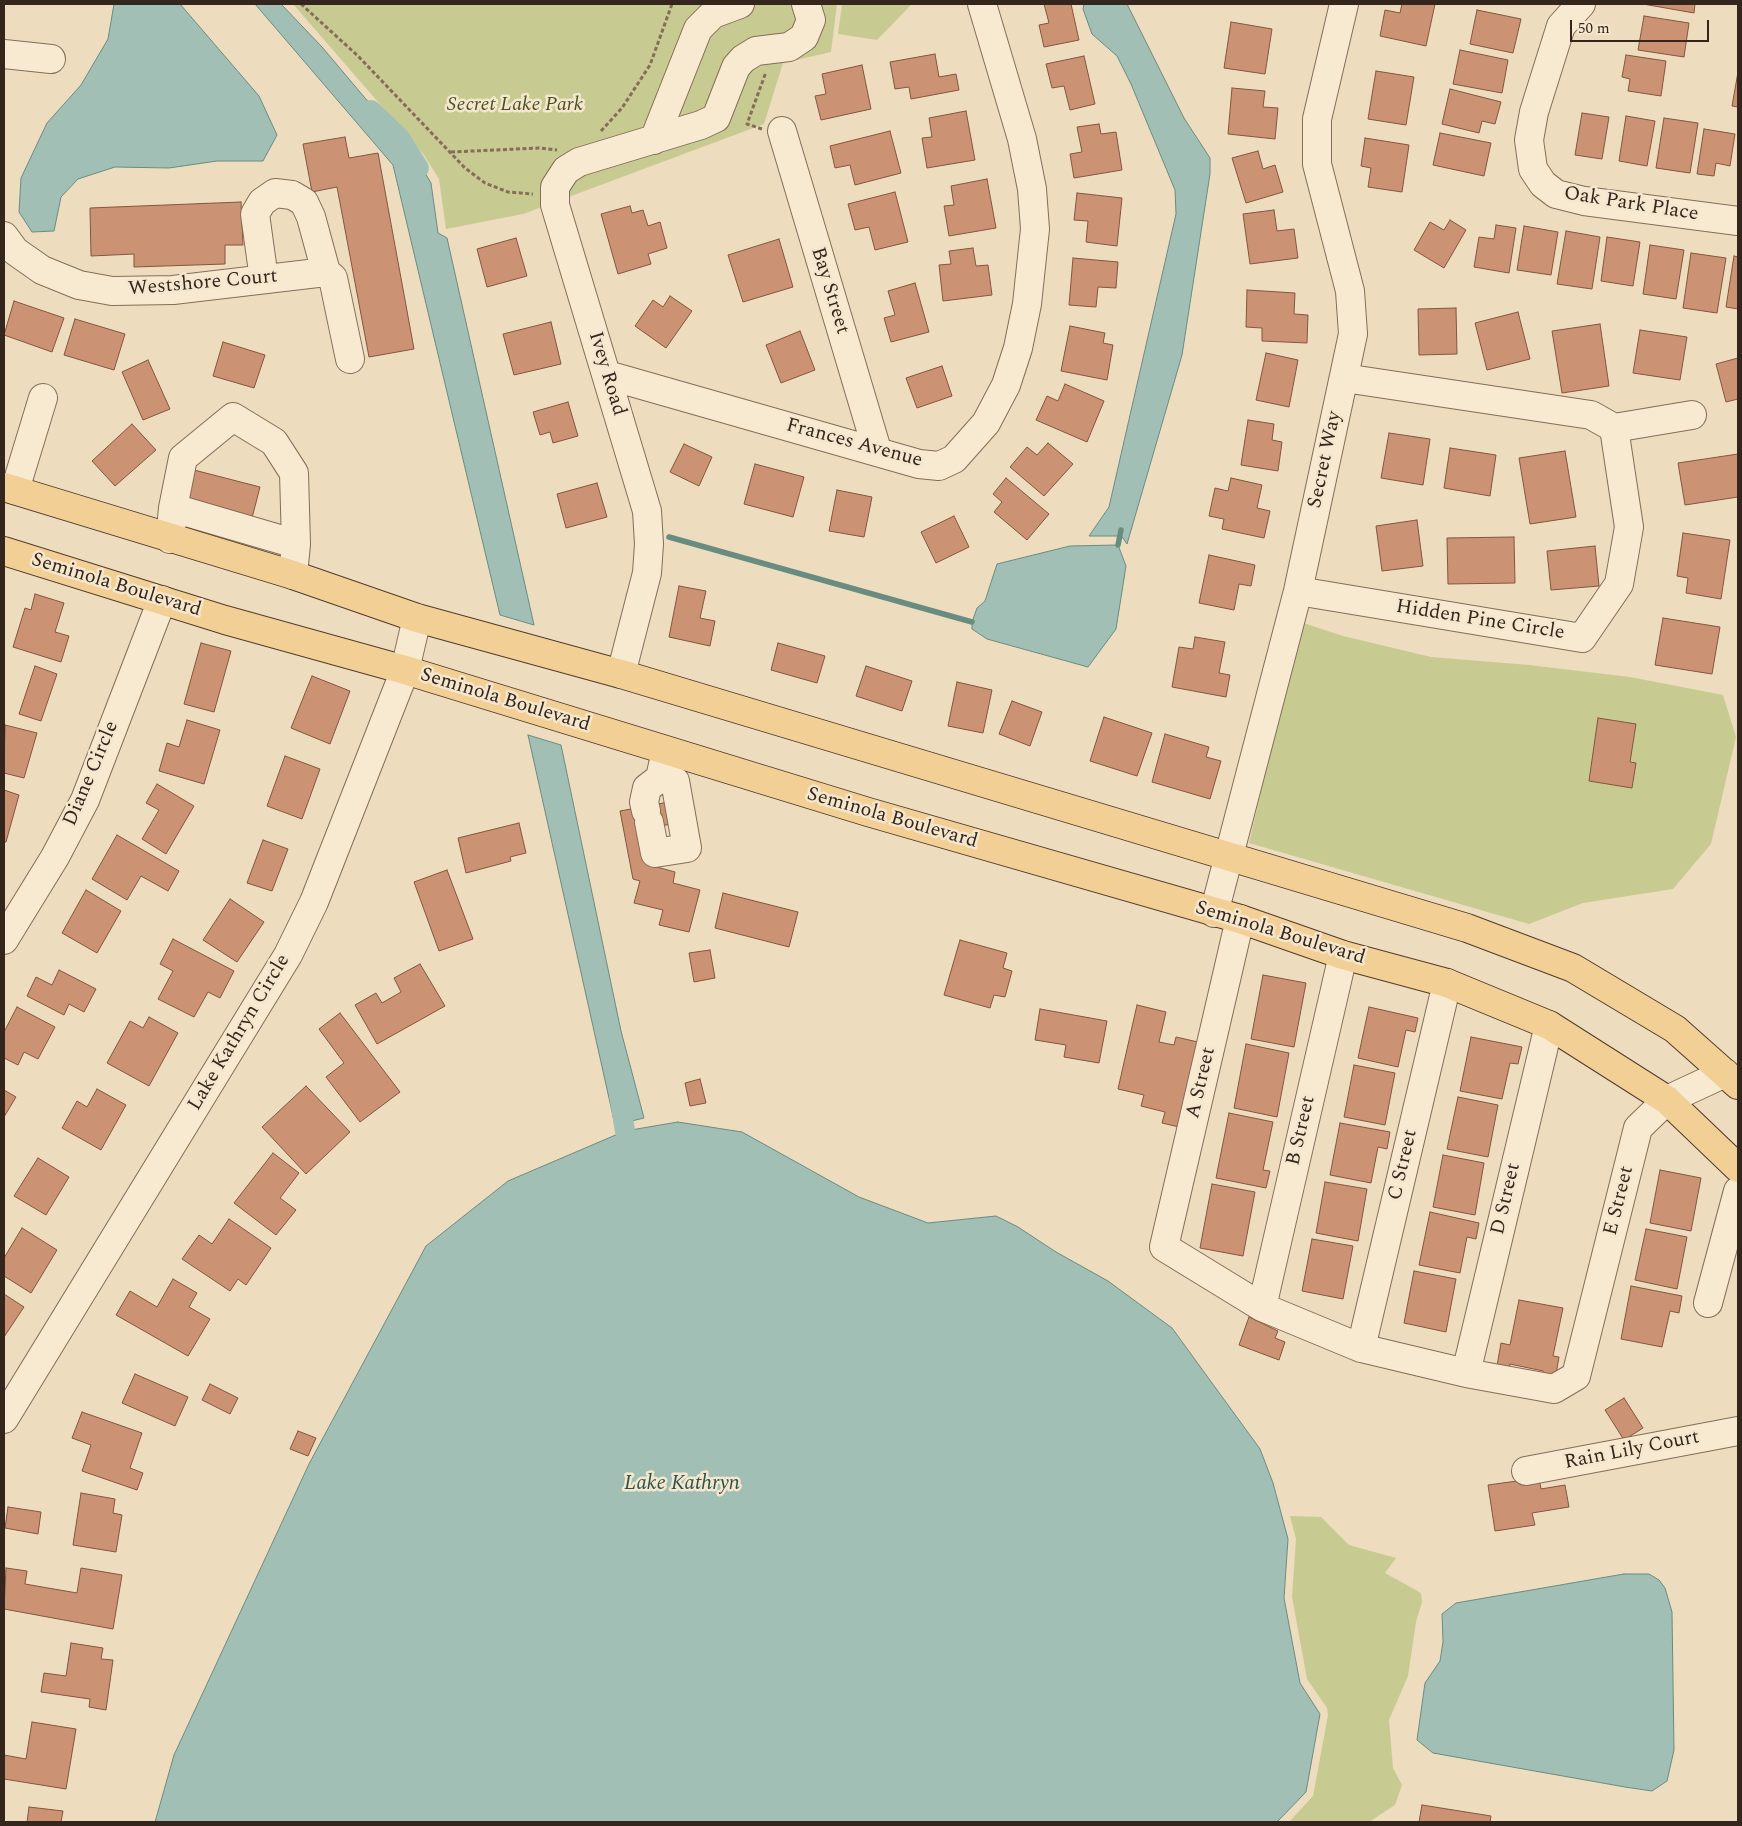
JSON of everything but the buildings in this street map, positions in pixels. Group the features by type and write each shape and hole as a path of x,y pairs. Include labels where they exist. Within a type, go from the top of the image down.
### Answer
{"main road":[{"path":"9,489 293,575 417,618 621,674 1467,928 1573,968 1675,1030 1731,1079"},
{"name":"Seminola Boulevard","path":"4,551 224,620 405,670 666,751 1227,916 1343,955 1447,982 1549,1025 1667,1100 1738,1168"}],"street":[{"path":"654,140 698,29 713,14 740,4"},
{"path":"554,200 558,181 571,166 716,118 736,67 743,59 756,51 789,47 804,37 810,20 806,4"},
{"name":"Frances Avenue","path":"607,375 877,450 920,464 940,466 954,459 986,423 1006,385 1018,348 1027,304 1035,229 1032,189 1022,139 982,4"},
{"name":"Secret Way","path":"1227,916 1230,858 1298,591 1353,334 1350,291 1317,164 1317,119 1344,4"},
{"name":"Oak Park Place","path":"1581,4 1561,26 1534,112 1529,140 1533,168 1543,184 1556,194 1584,201 1738,221"},
{"path":"4,54 51,59"},
{"name":"Bay Street","path":"782,131 877,450"},
{"path":"264,279 255,214 262,202 275,193 292,195 304,202 312,217 326,272 333,278 350,359"},
{"name":"Ivey Road","path":"554,200 647,511 649,544 643,595 621,674"},
{"name":"Westshore Court","path":"4,236 15,251 42,270 79,285 112,291 174,290 326,272"},
{"path":"1344,378 1591,415 1614,428 1692,415"},
{"path":"9,489 43,398"},
{"path":"170,538 173,508 183,458 233,417 274,442 294,473 296,544 293,575"},
{"name":"Hidden Pine Circle","path":"1298,591 1582,638 1618,584 1629,527 1614,428"},
{"path":"173,508 296,544"},
{"name":"Diane Circle","path":"4,940 55,857 85,800 162,600"},
{"name":"Lake Kathryn Circle","path":"4,1419 288,955 314,902 405,670 417,618"},
{"path":"660,778 666,751"},
{"path":"660,778 676,782 688,848 655,853 644,802 648,788 652,782 660,778"},
{"name":"A Street","path":"1227,916 1164,1247 1262,1307"},
{"name":"B Street","path":"1262,1307 1343,955"},
{"name":"C Street","path":"1361,1348 1447,982"},
{"name":"D Street","path":"1466,1372 1549,1025"},
{"name":"E Street","path":"1466,1372 1554,1389 1576,1376 1638,1128 1667,1100 1731,1079"},
{"path":"1708,1303 1738,1192"},
{"path":"1262,1307 1361,1348 1466,1372"},
{"name":"Rain Lily Court","path":"1526,1471 1738,1431"}],"path":[{"path":"301,4 358,56 450,152 485,183 508,192 554,200"},
{"path":"599,132 622,108 650,65 672,4"},
{"path":"450,152 539,148 558,150"}],"green space":[{"name":"Secret Lake Park","path":"293,4 837,4 831,52 783,63 764,124 523,214 446,229 439,179 424,155"},
{"path":"842,4 912,4 877,40 838,34"},
{"path":"1300,622 1343,636 1431,657 1529,665 1630,677 1723,695 1736,737 1711,844 1673,889 1583,903 1529,924 1249,843"},
{"path":"1290,1516 1321,1517 1349,1545 1396,1558 1385,1573 1421,1593 1422,1602 1416,1622 1408,1676 1389,1720 1393,1768 1402,1785 1395,1805 1369,1822 1289,1822 1313,1796 1328,1715 1327,1708 1307,1679 1292,1597 1296,1539"}],"water":[{"path":"114,4 180,4 259,96 277,135 263,161 217,161 169,168 115,167 78,179 61,197 54,231 32,232 19,212 21,178 47,123 81,85 108,39"},
{"path":"255,4 281,4 322,47 418,161 431,183 438,233 447,238 534,625 500,615 393,165"},
{"path":"1084,4 1127,4 1184,118 1210,158 1210,174 1182,355 1127,544 1123,538 1118,536 1089,536 1109,507 1176,214 1175,190 1131,84 1117,56 1092,34 1083,9"},
{"path":"1118,545 1126,566 1116,629 1088,667 987,639 972,629 972,622 977,608 985,601 997,564 1070,546"},
{"path":"528,735 561,745 621,1031 644,1118 615,1125"},
{"name":"Lake Kathryn","path":"678,1122 742,1132 859,1197 928,1223 996,1216 1018,1227 1056,1252 1108,1281 1172,1328 1260,1449 1273,1483 1288,1539 1284,1598 1300,1683 1320,1714 1306,1792 1277,1822 155,1822 174,1755 309,1464 426,1246 508,1181 625,1131"},
{"path":"1624,1574 1649,1574 1659,1580 1665,1588 1672,1612 1674,1750 1667,1781 1652,1791 1625,1787 1433,1753 1417,1740 1425,1683 1440,1661 1443,1642 1442,1614 1456,1603"}],"waterway":[{"path":"371,110 400,138 419,168"},
{"path":"1118,545 1121,530"},
{"path":"669,537 972,622"},
{"path":"619,1095 625,1131"}]}
